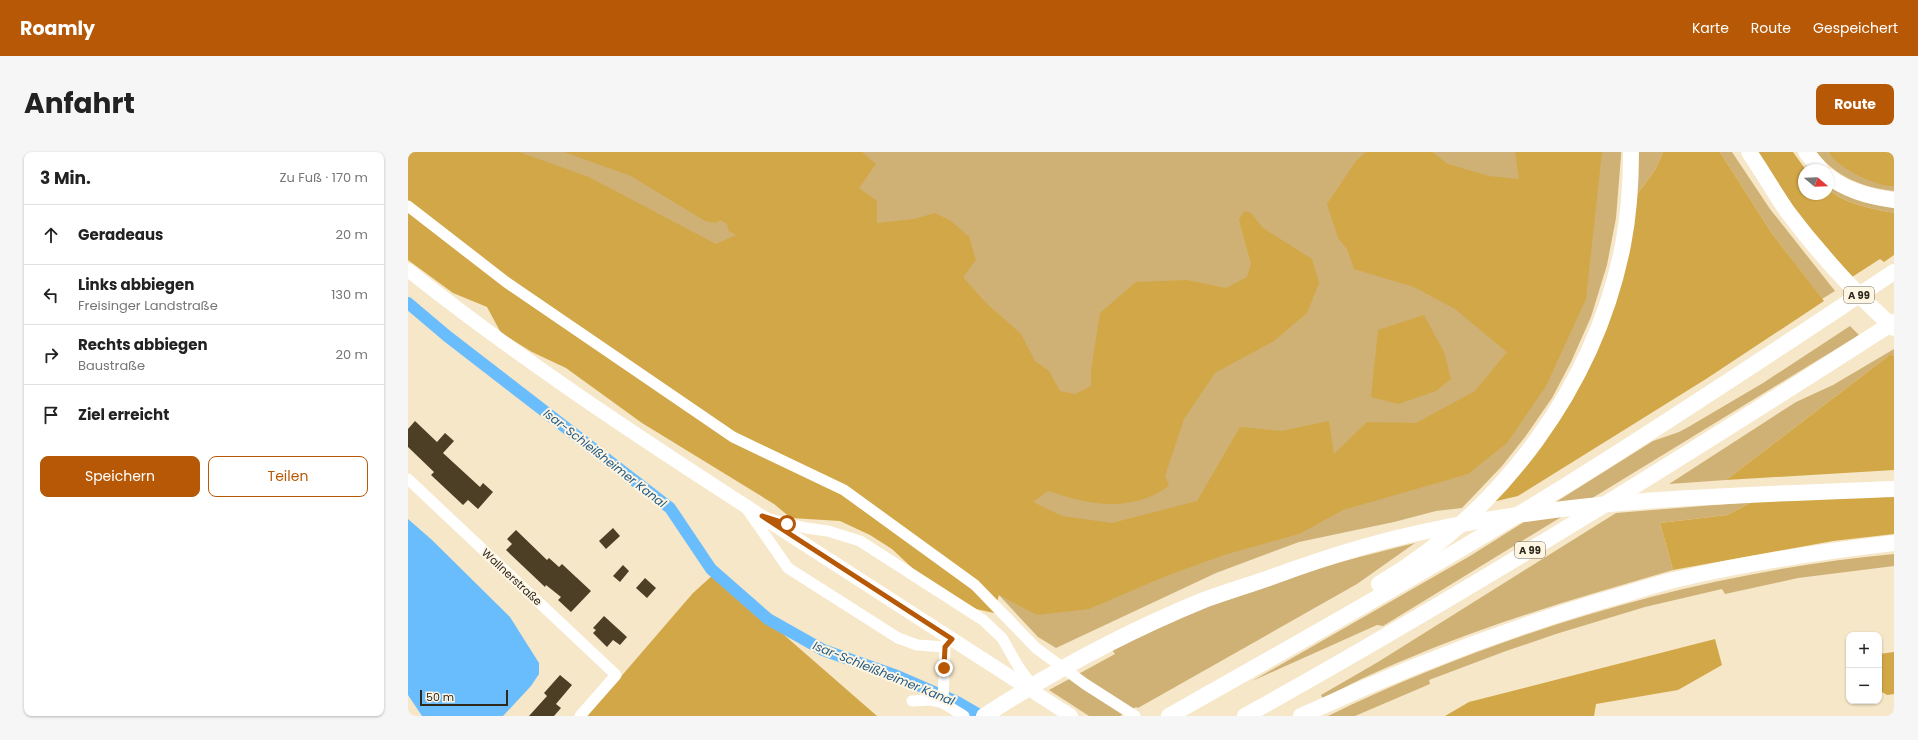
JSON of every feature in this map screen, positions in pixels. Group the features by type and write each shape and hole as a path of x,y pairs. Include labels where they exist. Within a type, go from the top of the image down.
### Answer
{"highway":[{"path":"1319,631 1334,610 1394,575 1442,541 1503,481 1543,433 1574,382 1595,336 1607,304 1623,246 1628,213 1631,152"},
{"path":"1749,152 1788,211 1832,267 1894,328"},
{"path":"1806,152 1816,164"},
{"path":"1834,180 1862,194 1894,200"},
{"name":"A 99","path":"1174,714 1476,540 1566,485 1892,273"},
{"name":"A 99","path":"1245,716 1534,548 1663,469 1894,322"},
{"path":"984,716 1103,646 1204,601 1329,556 1438,528 1523,514 1601,505 1746,495 1894,489"},
{"path":"1301,716 1413,667 1494,635 1669,581 1744,565 1843,549 1894,543"}],"main road":[{"path":"408,270 502,342 591,404 762,516 948,643 1038,695 1071,716"}],"street":[{"path":"408,206 506,282 734,437 844,490 975,585 1036,648 1085,684 1136,716"},
{"name":"Wallnerstraße","path":"408,479 616,675 580,716"},
{"path":"745,505 788,568 898,638 917,645 948,643 943,679 943,701"},
{"path":"762,516 806,528 828,530 860,541 976,616 1002,638 1018,666 1038,695"},
{"path":"912,701 943,701 964,716"}],"shaded area":[{"path":"408,152 1621,152 1621,156 1616,218 1607,265 1591,317 1571,362 1552,398 1525,437 1502,466 1462,508 1436,511 1394,522 1299,542 1216,573 1056,648 1038,637 970,564"},
{"path":"408,152 519,152 589,177 716,244 736,235 729,231 727,224 720,220 716,223 705,221 631,176 564,152 862,152 876,164 859,188 877,201 877,223 914,219 935,213 951,221 969,237 976,260 963,277 986,303 1021,334 1035,361 1049,371 1060,391 1075,394 1091,386 1091,370 1100,313 1136,282 1187,280 1226,288 1247,277 1251,264 1239,220 1244,211 1251,213 1263,228 1312,259 1319,283 1307,313 1274,341 1215,373 1184,419 1165,476 1169,486 1147,498 1122,504 1085,501 1048,491 1033,502 1062,516 1112,523 1197,501 1240,427 1281,431 1329,421 1334,454 1367,422 1416,423 1475,391 1507,352 1455,309 1414,287 1354,269 1347,249 1338,238 1327,204 1356,161 1366,152 1432,152 1448,164 1489,176 1519,179 1515,152 1602,152 1586,299 1546,386 1507,443 1468,474 1343,510 1299,534 1224,555 1166,576 1089,609 1037,615 999,595 994,613 976,609 924,579 892,549 870,535 840,521 791,518 774,504 642,423 566,368 532,352 501,333 487,307 453,293 408,260"},
{"path":"1635,152 1663,152 1655,170 1638,193 1621,284 1605,332 1584,375 1596,346"},
{"path":"1663,152 1720,152 1773,235 1824,301 1706,379 1518,496 1488,503 1584,375 1605,332 1621,284 1638,193 1655,170"},
{"path":"1720,152 1732,152 1770,209 1835,291 1822,299 1773,235"},
{"path":"1757,152 1793,152 1802,164 1798,164 1798,200 1834,200 1834,194 1851,203 1894,213 1894,255 1884,262 1880,259 1852,277 1799,215"},
{"path":"1816,152 1828,152 1830,155 1888,186 1894,187 1894,191 1871,187 1851,180 1834,169 1834,164 1828,164"},
{"path":"1828,152 1894,152 1894,187 1867,180 1848,170"},
{"path":"1834,186 1894,207 1894,213 1851,203 1834,194"},
{"path":"1424,315 1444,352 1451,379 1436,391 1398,404 1371,397 1378,330"},
{"path":"1850,326 1859,335 1383,626 1377,625 1252,681 1470,556 1653,441 1679,432 1763,383"},
{"path":"1894,349 1894,356 1891,354 1726,480 1669,484 1796,402 1833,385"},
{"path":"1891,354 1894,356 1894,470 1726,480"},
{"path":"1894,493 1894,534 1833,541 1673,570 1660,523 1727,515 1752,502"},
{"path":"1752,502 1727,515 1660,523 1673,570 1580,597 1488,627 1388,667 1348,685 1323,699 1321,695 1378,662 1616,513"},
{"path":"1415,543 1357,584 1138,708 1136,707 1120,716 1089,716 1049,690 1115,654 1112,650 1203,608 1256,588 1301,574"},
{"path":"1894,554 1894,566 1798,578 1725,594 1722,589 1645,607 1506,651 1429,680 1430,684 1355,716 1328,716 1394,685 1463,657 1533,632 1604,610 1676,591 1749,575 1822,563"},
{"path":"714,574 877,716 587,716 693,593"},
{"path":"1715,639 1722,665 1678,690 1596,704 1594,716 1445,716 1469,702"},
{"path":"1894,652 1894,694 1887,695 1882,692 1882,654"}],"water":[{"path":"408,519 432,540 510,617 539,663 539,674 531,686 503,716 422,716 408,695"}],"building":[{"path":"415,421 437,442 445,433 454,441 443,453 480,487 483,483 493,492 478,509 468,500 463,505 431,475 434,472 408,447 408,429"},
{"path":"613,528 620,536 606,549 599,541"},
{"path":"516,530 547,560 549,558 559,567 562,564 591,591 571,612 558,600 561,597 546,585 545,587 506,550 512,544 507,539"},
{"path":"623,565 629,571 620,582 613,576"},
{"path":"645,578 656,588 647,598 636,588"},
{"path":"604,616 627,637 620,645 613,640 607,647 593,633 596,630 593,628"},
{"path":"560,675 572,685 556,704 561,708 554,716 529,716 547,696 544,693"}],"waterway":[{"name":"Isar-Schleißheimer Kanal","path":"408,303 447,336 670,508 711,569 768,619 823,650 897,676 957,702 981,716"}],"route":[{"path":"787,524 762,516 952,639 945,647 944,668"}]}
